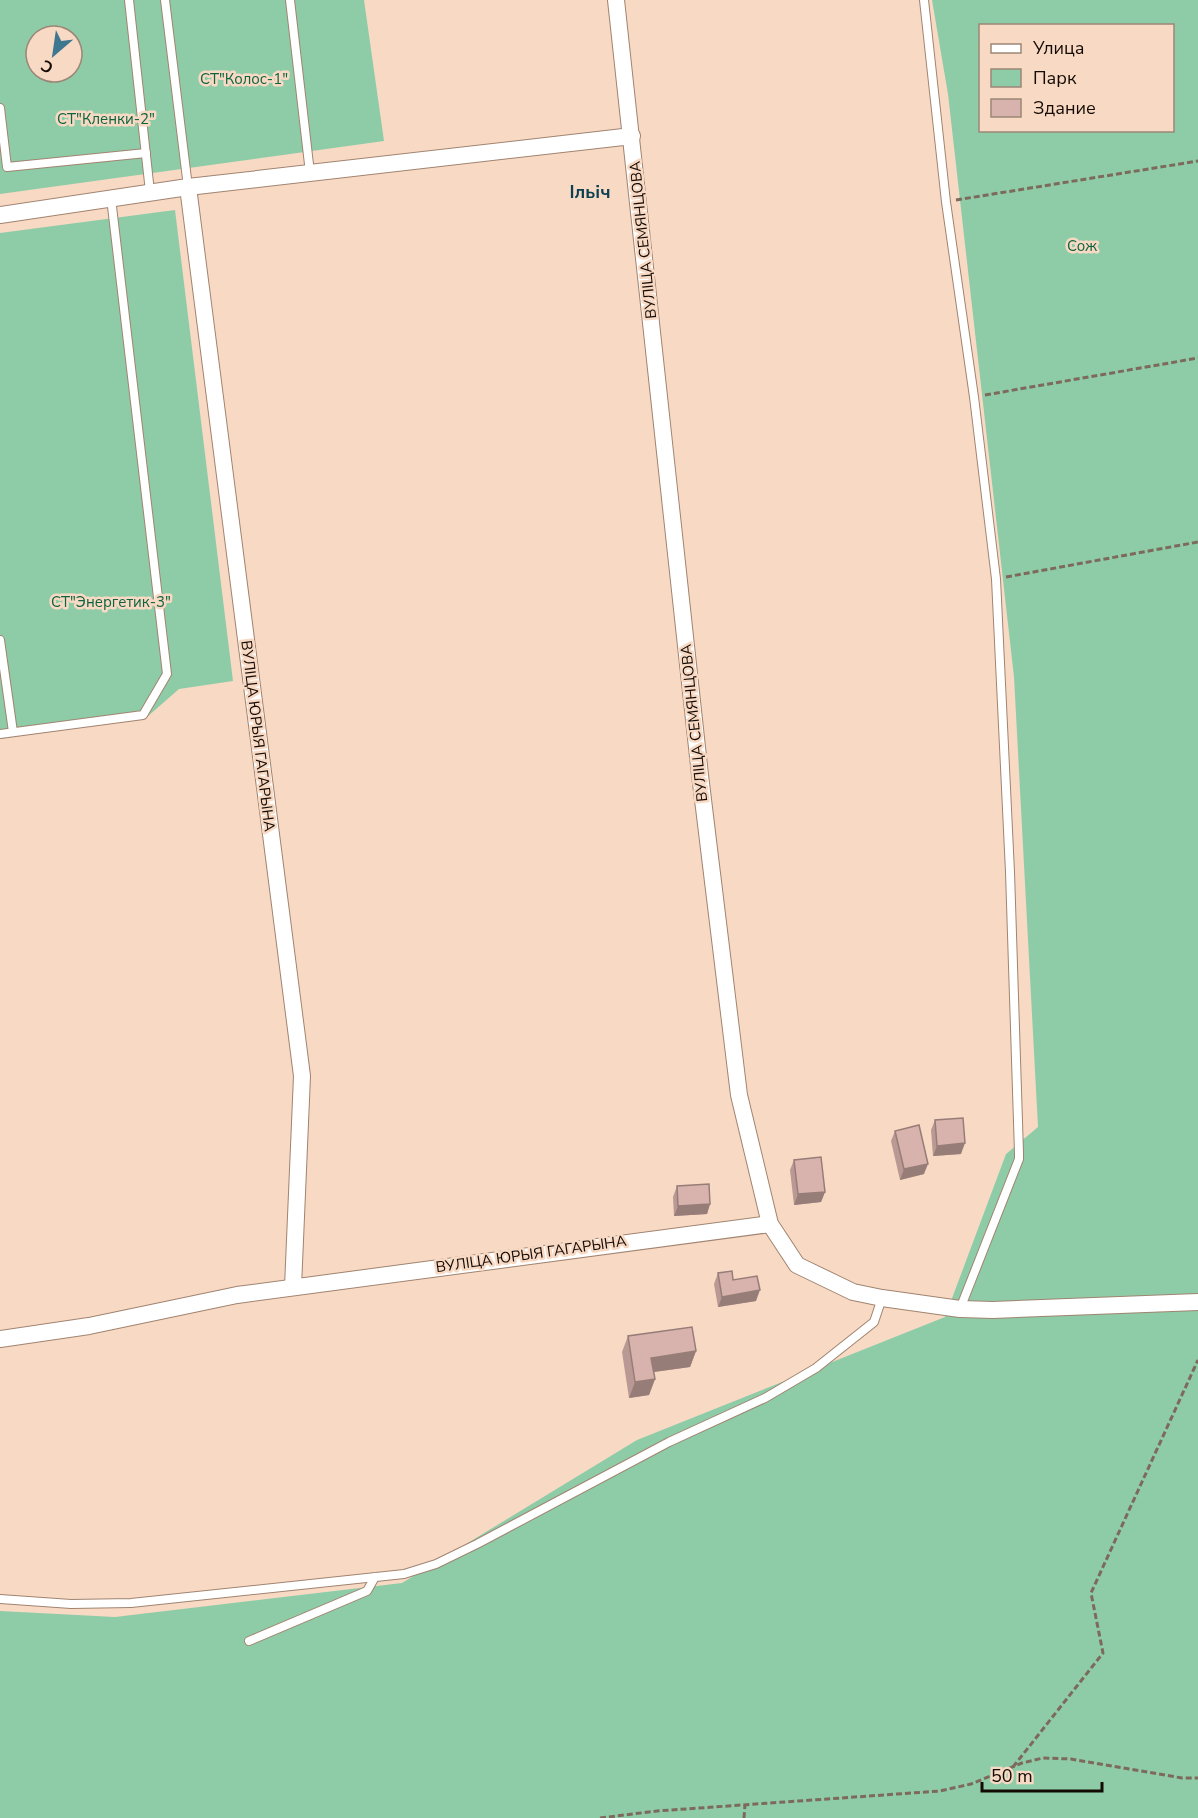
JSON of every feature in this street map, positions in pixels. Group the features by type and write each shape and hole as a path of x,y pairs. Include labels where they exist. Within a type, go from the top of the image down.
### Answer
{"street":[{"name":"ВУЛІЦА СЕМЯНЦОВА","path":"616,0 698,763 739,1095 770,1224 796,1264 853,1292 882,1298 960,1309 993,1310 1198,1302"},
{"path":"0,215 188,187 632,136"},
{"name":"ВУЛІЦА ЮРЫЯ ГАГАРЫНА","path":"188,187 302,1076 293,1287"},
{"name":"ВУЛІЦА ЮРЫЯ ГАГАРЫНА","path":"0,1339 89,1326 237,1295 770,1224"}],"lane":[{"path":"129,0 150,192"},
{"path":"165,0 188,187"},
{"path":"290,0 310,173"},
{"path":"924,0 946,202 974,397 996,579 1010,872 1019,1159 960,1309"},
{"path":"0,108 7,166 146,153"},
{"path":"0,734 143,715 167,674 111,198"},
{"path":"0,640 13,732"},
{"path":"0,1599 71,1604 131,1603 404,1574 436,1564 669,1442 765,1398 816,1368 874,1322 882,1298"},
{"path":"249,1641 367,1591 375,1577"}],"path":[{"path":"946,202 1198,161"},
{"path":"974,397 1198,358"},
{"path":"996,579 1198,542"},
{"path":"1013,1767 1103,1653 1090,1593 1198,1360"},
{"path":"600,1818 745,1804 940,1791 970,1784 1042,1758 1071,1759 1182,1778 1198,1778"},
{"path":"744,1818 745,1804"}],"green space":[{"path":"0,0 364,0 384,141 0,194"},
{"name":"Сож","path":"932,0 1198,0 1198,1818 0,1818 0,1611 115,1617 402,1583 637,1440 945,1317 1006,1154 1038,1127 1014,677 948,94"},
{"name":"СТ\"Энергетик-3\"","path":"175,210 233,681 179,689 147,717 0,739 0,233"}],"building":[{"path":"963,1118 965,1143 937,1146 935,1120"},
{"path":"919,1125 928,1164 904,1169 895,1131"},
{"path":"821,1157 825,1192 798,1194 794,1160"},
{"path":"709,1184 710,1204 678,1206 677,1186"},
{"path":"732,1271 733,1280 757,1276 760,1290 722,1297 718,1273"},
{"path":"692,1327 696,1351 651,1358 655,1379 635,1382 628,1336"}],"district":[{"name":"Ільіч","path":"590,192"}],"park label":[{"name":"СТ\"Колос-1\"","path":"244,79"},
{"name":"СТ\"Кленки-2\"","path":"106,119"}]}
